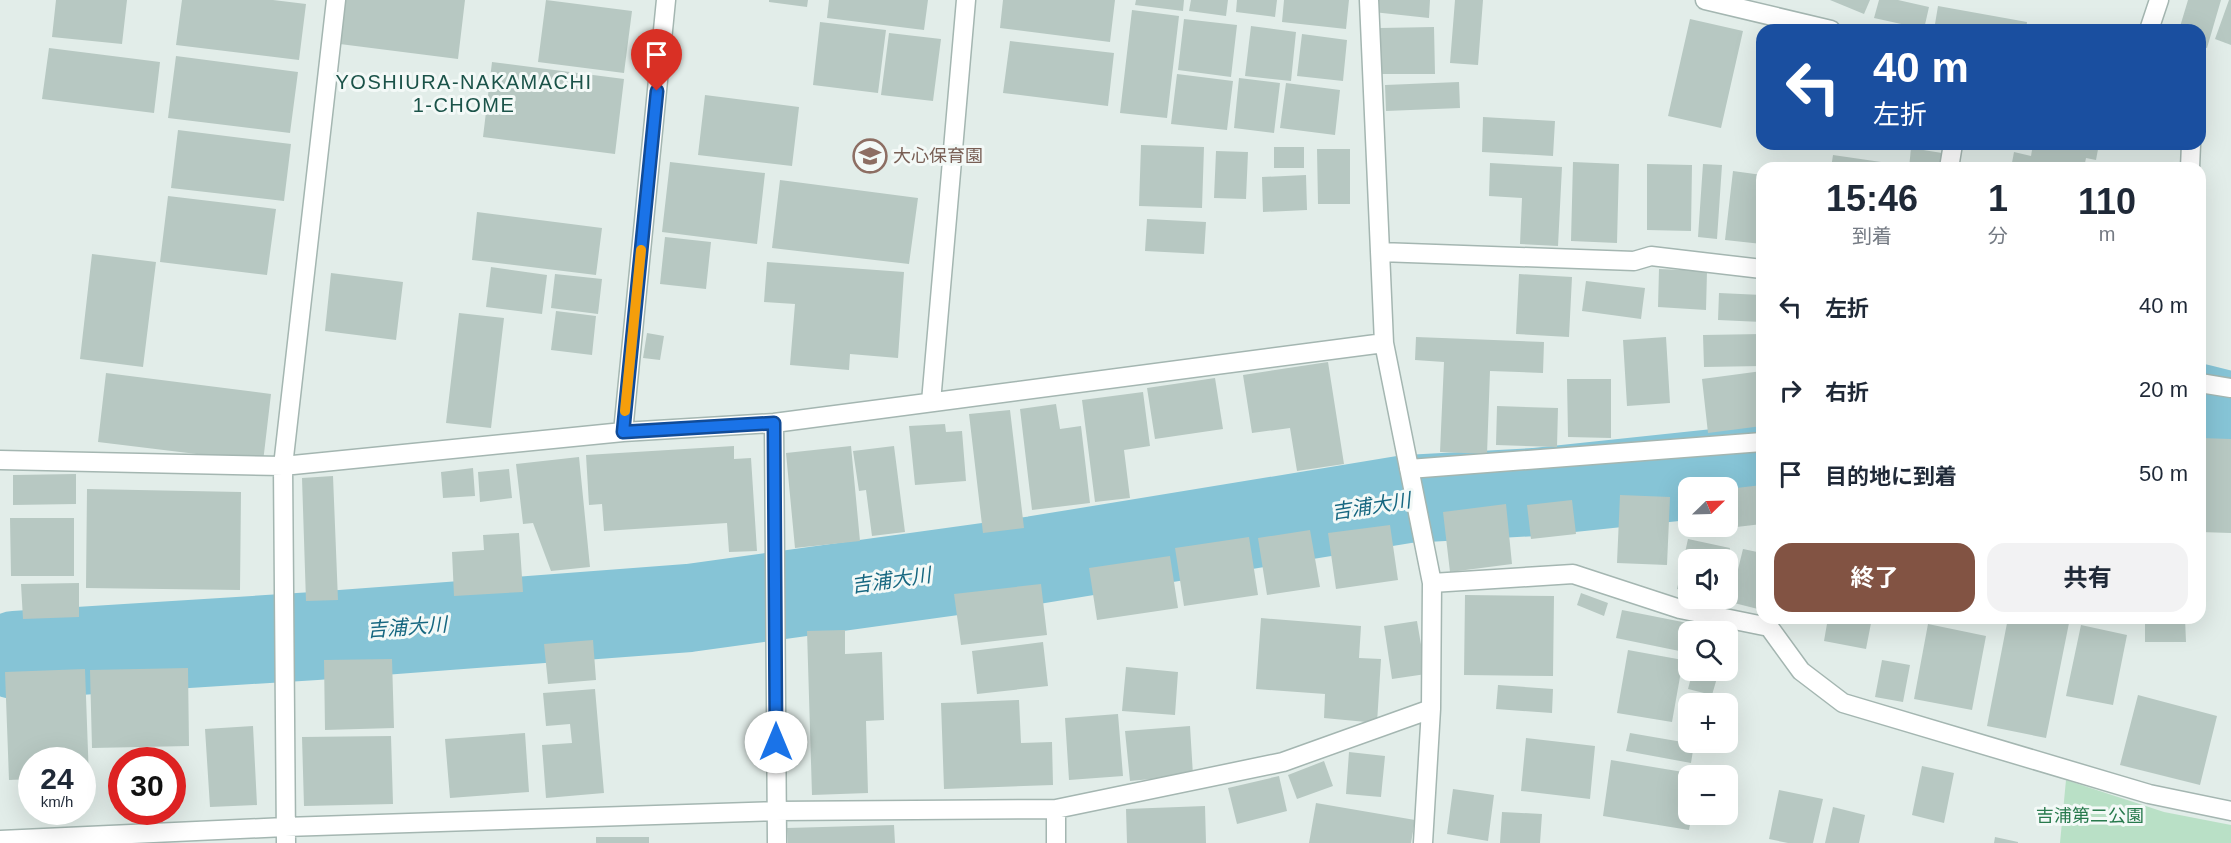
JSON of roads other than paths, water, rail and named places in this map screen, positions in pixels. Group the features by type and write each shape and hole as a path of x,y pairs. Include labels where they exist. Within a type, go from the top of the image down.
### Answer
{"street":[{"path":"286,835 283,466 336,0"},
{"path":"623,432 666,0"},
{"path":"931,402 966,0"},
{"path":"1369,0 1384,343 1432,583 1431,709 1423,843"},
{"path":"1706,0 1806,24"},
{"path":"2151,24 2159,0"},
{"path":"1380,252 1634,261 1651,256 1756,268"},
{"path":"0,460 283,466 623,432 774,423 1384,343"},
{"path":"2206,384 2231,388"},
{"path":"774,423 777,843"},
{"path":"1409,469 1756,442"},
{"path":"1432,583 1573,574 1680,609 1769,627 1801,671 1843,703 2149,794 2231,811"},
{"path":"0,840 286,835 776,811 1056,809 1283,762 1431,709"},
{"path":"1056,809 1056,843"}],"waterway":[{"name":"吉浦大川","path":"2206,410 2231,416"},
{"name":"吉浦大川","path":"15,655 315,636 689,608 1035,560 1407,499 1535,492 1756,469"}],"place":[{"name":"大心保育園","path":"870,156"}],"district":[{"name":"YOSHIURA-NAKAMACHI 1-CHOME","path":"464,94"}],"park label":[{"name":"吉浦第二公園","path":"2090,816"}]}
